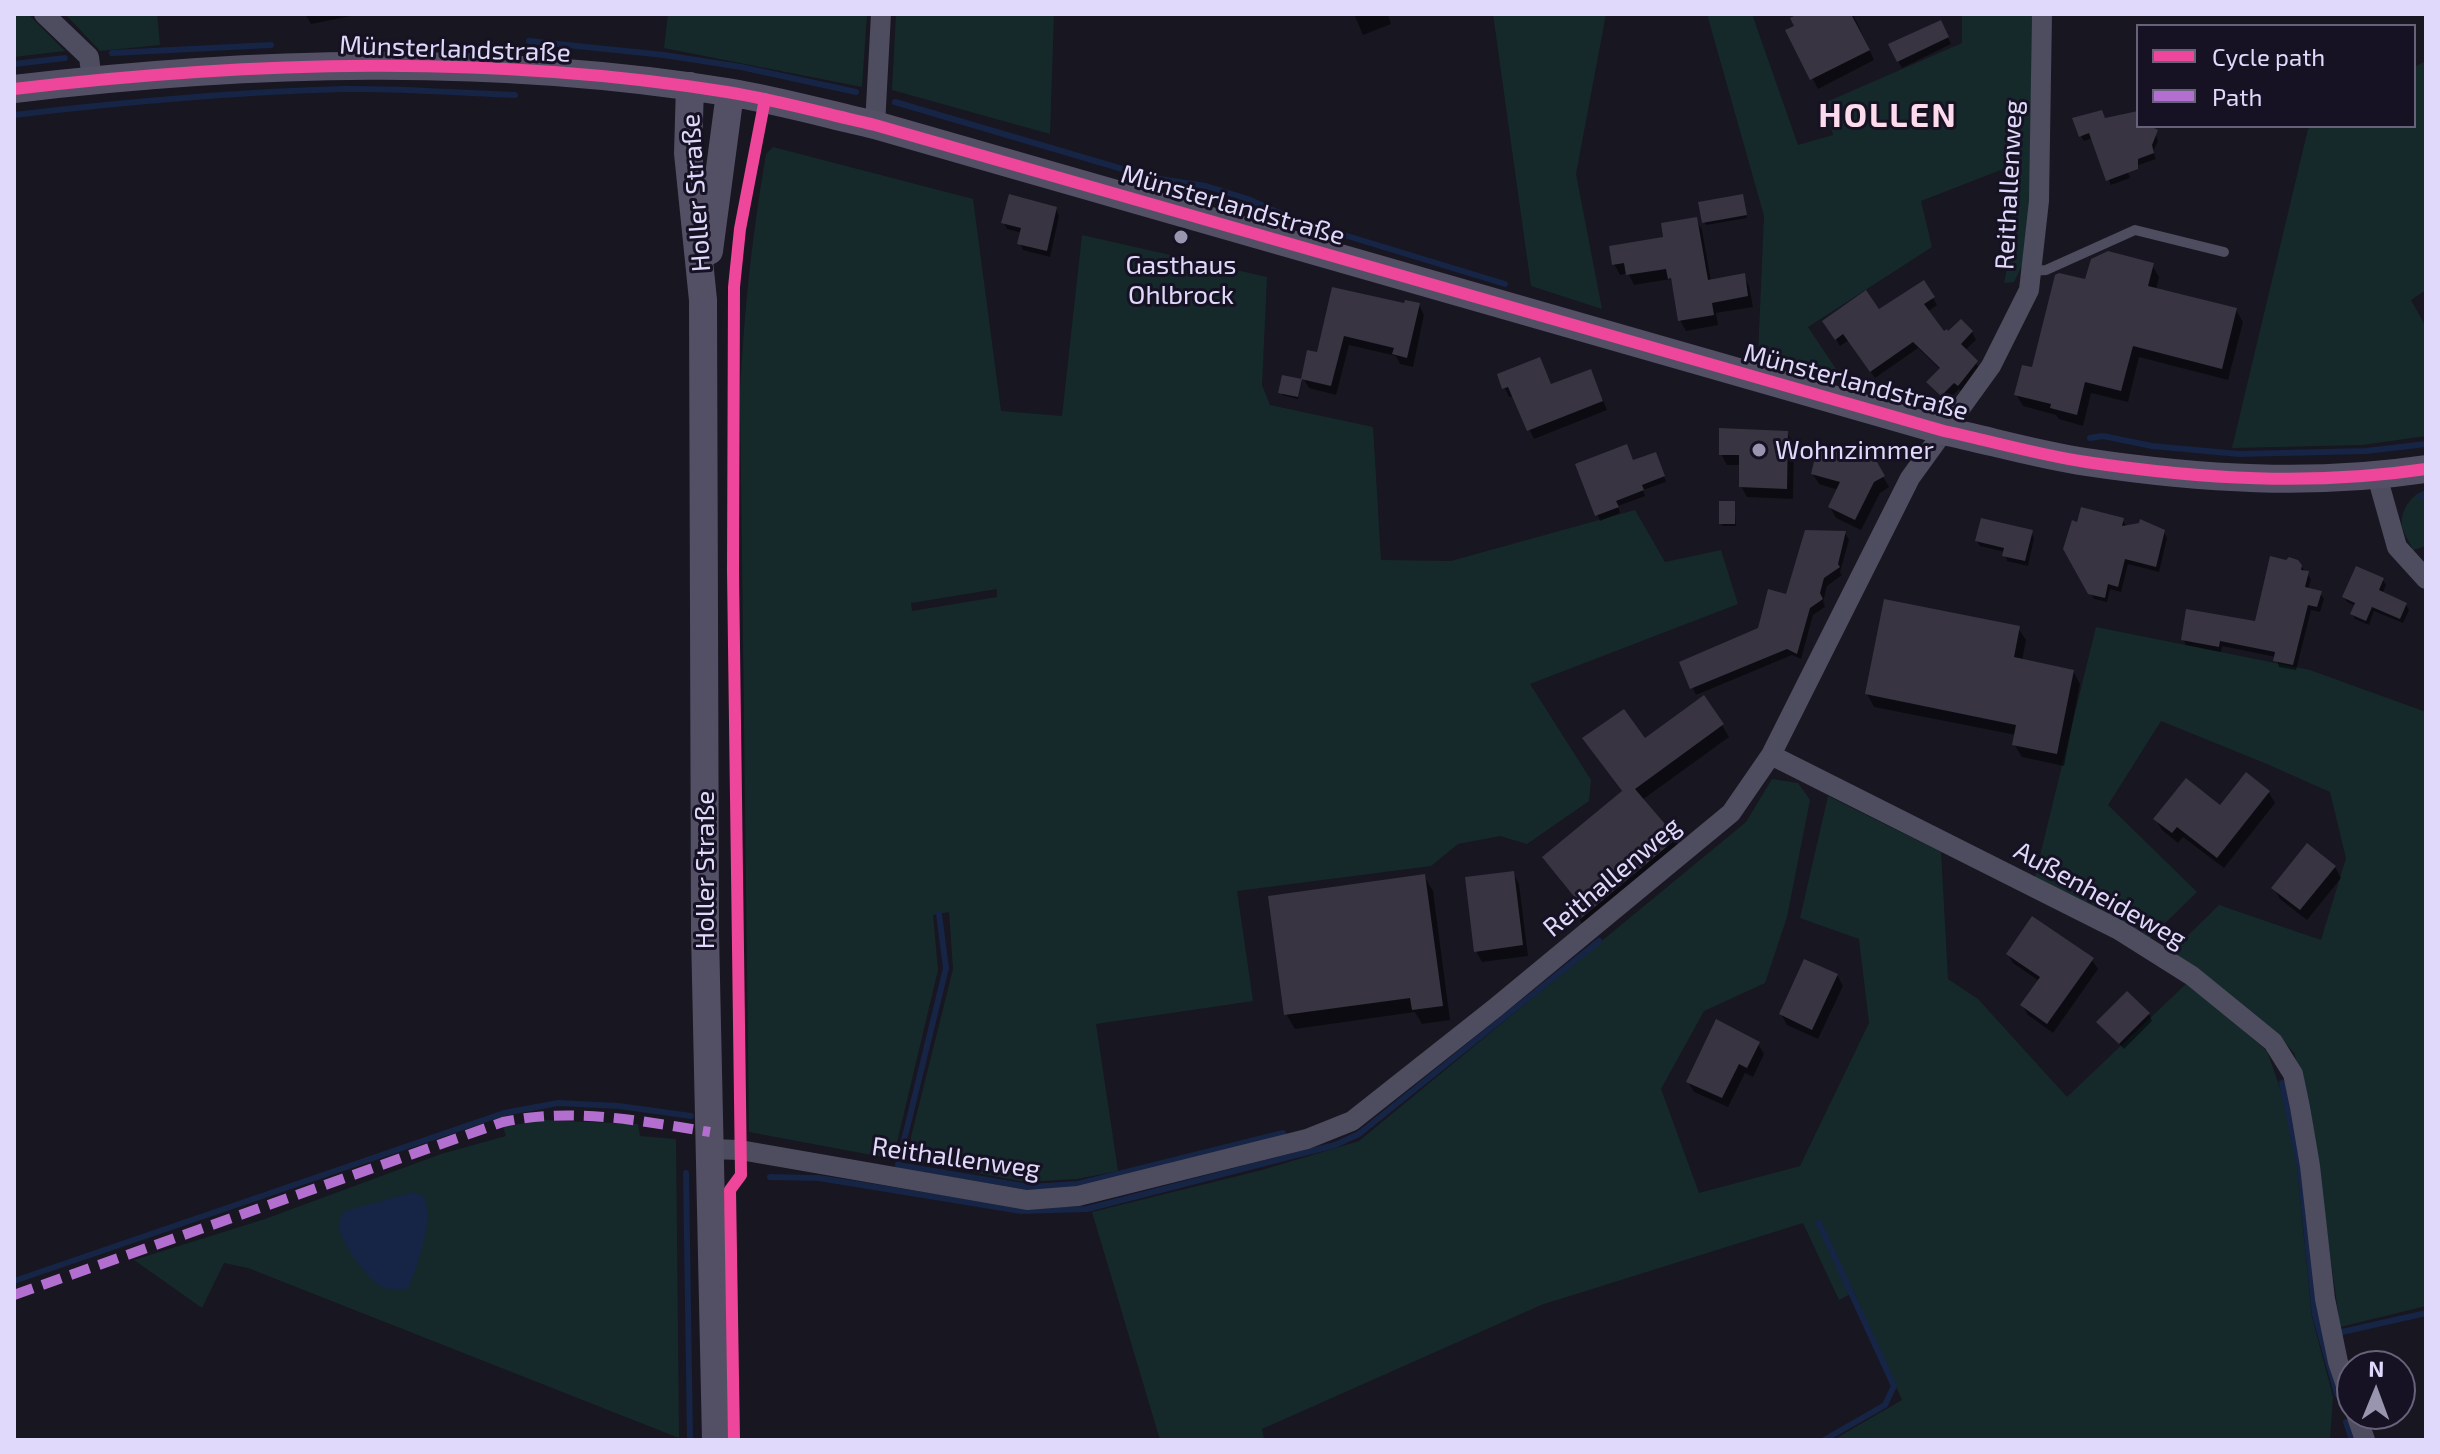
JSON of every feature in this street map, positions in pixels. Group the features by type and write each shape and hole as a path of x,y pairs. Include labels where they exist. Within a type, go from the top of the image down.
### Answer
{"main road":[{"name":"Münsterlandstraße","path":"14,89 92,80 346,66 518,69 690,86 875,125 1944,431 2084,462 2243,480 2377,476 2426,469"},
{"name":"Holler Straße","path":"690,86 688,153 703,300 705,917 716,1440"},
{"name":"Holler Straße","path":"703,300 730,93"}],"street":[{"path":"44,14 89,57 92,80"},
{"path":"875,125 881,14"},
{"name":"Reithallenweg","path":"710,1149 740,1150 1027,1200 1078,1196 1307,1139 1352,1121 1495,1008 1731,813 1771,755 1910,478 1991,366 2029,290 2039,201 2042,14"},
{"path":"2377,476 2397,547 2426,579"},
{"name":"Außenheideweg","path":"1771,755 2119,930 2192,976 2273,1042 2293,1074 2300,1107 2325,1299 2336,1352"}],"lane":[{"path":"2031,271 2046,270 2135,230 2224,252"}],"green space":[{"path":"14,14 28,14 65,51 14,57"},
{"path":"65,14 157,14 160,45 100,51"},
{"path":"668,14 867,14 862,87 664,48"},
{"path":"896,14 1054,14 1050,134 892,90"},
{"path":"1493,14 1606,14 1576,174 1602,309 1531,286"},
{"path":"1707,14 1752,14 1798,145 1833,135 1824,103 1962,43 1962,14 2032,14 2030,203 2022,266 2014,282 2004,283 2012,244 2011,166 1921,201 1932,247 1808,327 1844,381 1758,356 1764,216"},
{"path":"2426,61 2426,290 2411,300 2426,327 2426,436 2362,445 2232,448 2308,129 2416,128 2416,66"},
{"path":"773,147 973,199 1001,411 1062,416 1082,235 1267,277 1262,385 1270,405 1373,427 1381,560 1451,561 1635,510 1665,562 1721,550 1738,604 1530,684 1591,780 1589,801 1527,844 1500,836 1458,844 1431,866 1237,891 1253,1001 1096,1024 1118,1171 1077,1179 1024,1182 920,1162 911,1150 911,1137 953,969 949,912 933,915 938,970 893,1159 749,1132 740,393 749,274 766,154","holes":["997,589 997,597 912,611 911,603"]},
{"path":"2426,490 2426,546 2413,550 2403,528 2403,514 2412,499"},
{"path":"2096,627 2310,670 2426,712 2426,1306 2340,1327 2310,1104 2294,1053 2277,1033 2169,954 2219,905 2321,940 2346,858 2330,792 2161,721 2108,805 2197,892 2149,939 2034,880"},
{"path":"1772,779 1798,783 1810,800 1787,917 1765,983 1704,1011 1661,1089 1699,1193 1800,1166 1869,1023 1859,939 1800,918 1828,796 1941,852 1948,979 1978,999 2067,1097 2187,983 2267,1051 2287,1108 2297,1167 2312,1317 2333,1397 2330,1439 1833,1440 1902,1400 1854,1292 1839,1300 1803,1223 1541,1305 1262,1429 1264,1440 1160,1440 1092,1212 1262,1170 1359,1141 1746,822"},
{"path":"543,1120 638,1124 640,1136 676,1139 679,1438 248,1268 224,1263 202,1308 134,1260 265,1219 441,1154 506,1136 503,1127"}],"water":[{"path":"414,1192 424,1197 427,1207 420,1256 408,1289 383,1287 352,1255 339,1229 340,1220 345,1211"}],"building":[{"path":"1798,14 1851,14 1870,50 1810,80 1785,30 1794,26 1790,18"},
{"path":"1941,20 1949,37 1897,62 1888,44"},
{"path":"2102,110 2105,118 2136,111 2136,128 2158,130 2152,145 2154,153 2138,159 2138,169 2106,181 2089,133 2079,137 2072,118"},
{"path":"1009,194 1057,207 1047,251 1017,244 1021,228 1001,223"},
{"path":"1743,194 1747,215 1702,223 1698,202"},
{"path":"1697,217 1708,280 1745,273 1748,296 1712,303 1714,315 1678,321 1671,278 1668,279 1666,269 1626,275 1624,263 1612,265 1609,246 1663,237 1661,223"},
{"path":"2108,251 2154,263 2148,286 2237,308 2222,369 2133,346 2121,391 2085,382 2077,415 2050,408 2051,404 2014,395 2022,365 2032,367 2055,275 2059,273 2085,279 2091,259"},
{"path":"1924,280 1935,297 1924,304 1944,331 1961,319 1973,331 1961,344 1978,361 1958,386 1954,383 1941,396 1926,382 1940,368 1913,342 1870,372 1843,334 1835,340 1822,321 1866,290 1879,309"},
{"path":"1332,287 1404,303 1405,300 1420,303 1407,358 1392,354 1394,348 1344,336 1331,386 1301,379 1307,350 1317,352"},
{"path":"1540,357 1551,384 1591,369 1603,401 1527,431 1508,387 1502,389 1497,374"},
{"path":"1282,375 1302,379 1298,397 1278,393"},
{"path":"1719,428 1788,431 1787,489 1739,487 1739,455 1719,455"},
{"path":"1627,444 1633,460 1656,452 1665,476 1642,485 1644,490 1616,501 1619,507 1595,516 1575,464"},
{"path":"1818,445 1877,462 1885,476 1874,482 1855,520 1828,507 1840,482 1811,474"},
{"path":"1719,501 1735,501 1735,524 1719,524"},
{"path":"2081,507 2124,518 2122,526 2139,523 2140,519 2165,530 2156,567 2125,559 2118,587 2108,584 2105,598 2088,594 2063,549 2072,520 2077,522"},
{"path":"1981,518 2033,530 2025,561 2002,556 2004,548 1975,541"},
{"path":"1805,530 1846,531 1838,564 1840,567 1824,578 1820,593 1823,599 1810,608 1797,654 1787,649 1690,689 1679,662 1758,628 1768,589 1786,594"},
{"path":"2270,556 2298,560 2301,570 2309,571 2305,587 2322,591 2317,607 2308,605 2293,665 2273,661 2275,652 2220,641 2219,647 2181,640 2186,609 2255,621"},
{"path":"2356,566 2384,578 2379,590 2407,603 2400,619 2372,607 2366,621 2350,614 2355,603 2342,597"},
{"path":"1884,599 2020,626 2014,657 2074,670 2057,754 2012,745 2016,725 1865,694"},
{"path":"1704,695 1724,724 1635,789 1677,838 1579,920 1568,906 1576,899 1542,857 1622,791 1582,738 1624,709 1645,738"},
{"path":"2246,772 2270,791 2217,858 2177,827 2172,833 2153,819 2186,778 2220,805"},
{"path":"2307,843 2336,866 2300,910 2271,888"},
{"path":"1514,871 1523,945 1474,952 1465,877"},
{"path":"1425,874 1443,1006 1412,1010 1410,998 1284,1015 1268,896"},
{"path":"2032,916 2094,958 2047,1024 2020,1005 2040,977 2006,954"},
{"path":"1804,959 1838,974 1812,1030 1779,1014"},
{"path":"2127,991 2150,1013 2119,1044 2096,1022"},
{"path":"1716,1019 1760,1042 1747,1068 1739,1064 1722,1098 1686,1082"}],"waterway":[{"path":"529,41 664,55 741,67 856,92"},
{"path":"112,53 271,45"},
{"path":"14,64 65,58"},
{"path":"14,115 179,98 303,90 387,89 515,95"},
{"path":"895,102 1153,178 1206,186 1248,199 1295,220 1505,284"},
{"path":"2090,438 2103,436 2152,446 2239,454 2366,451 2426,444"},
{"path":"2420,496 2426,495"},
{"path":"939,914 946,968 898,1165 1029,1187 1078,1184 1283,1133"},
{"path":"770,1177 819,1178 1021,1211 1087,1209 1335,1145 1359,1134 1599,941"},
{"path":"2282,1083 2300,1167 2315,1315 2336,1390"},
{"path":"14,1281 504,1113 558,1103 619,1106 691,1116"},
{"path":"686,1173 690,1440"},
{"path":"1819,1223 1894,1386 1885,1405 1824,1440"},
{"path":"2342,1332 2426,1313"},
{"path":"2349,1430 2352,1440"}],"marked path":[{"path":"14,1295 503,1122 555,1116 607,1117 710,1132"}],"cycle path":[{"path":"14,89 192,72 371,66 550,72 727,92 875,125 1944,431 2033,452 2171,473 2256,478 2341,477 2426,469"},
{"path":"734,1440 730,1190 741,1175 733,571 734,287 740,229 765,99"}],"place":[{"name":"Gasthaus Ohlbrock","path":"1181,237"},
{"name":"Wohnzimmer","path":"1759,450"}],"district":[{"name":"HOLLEN","path":"1888,116"}]}
